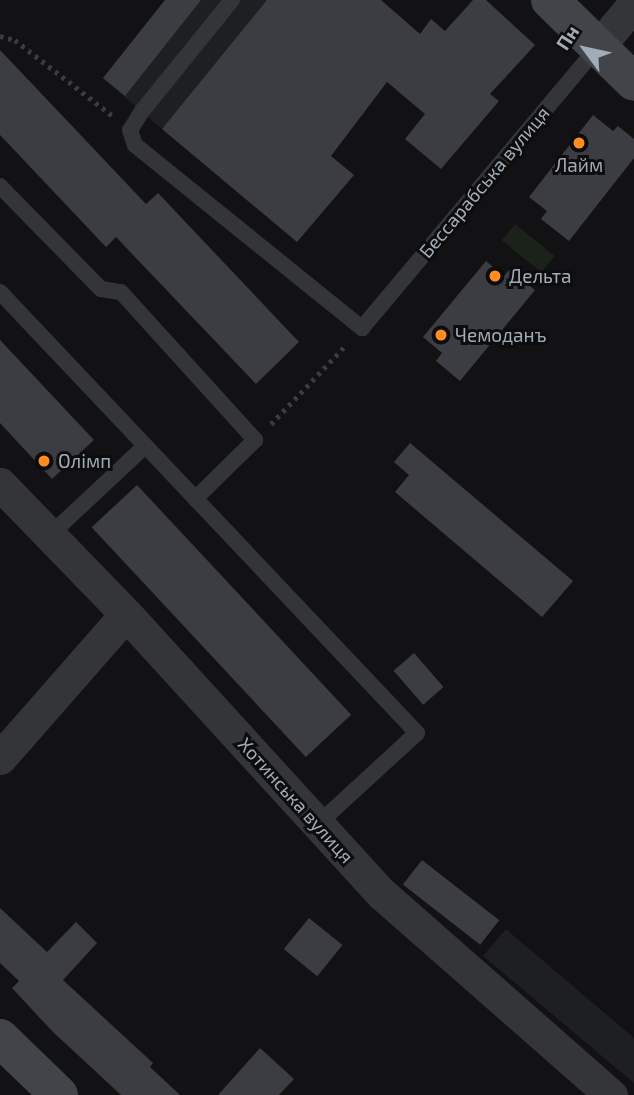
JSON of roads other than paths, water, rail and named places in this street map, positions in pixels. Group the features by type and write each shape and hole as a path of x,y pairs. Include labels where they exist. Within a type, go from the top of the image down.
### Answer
{"street":[{"path":"550,0 634,82"},
{"name":"Бессарабська вулиця","path":"598,47 634,4"},
{"name":"Хотинська вулиця","path":"0,484 126,614 382,894 611,1095"},
{"path":"0,758 126,614"},
{"path":"0,1038 59,1095"}],"lane":[{"name":"Бессарабська вулиця","path":"232,0 130,130 135,145 362,328 598,47"},
{"path":"0,186 101,289 121,292 256,440 195,499"},
{"path":"0,292 417,733 318,824"},
{"path":"50,535 145,446"}],"place":[{"name":"Лайм","path":"579,143"},
{"name":"Дельта","path":"495,276"},
{"name":"Чемоданъ","path":"441,335"},
{"name":"Олімп","path":"44,461"}]}
